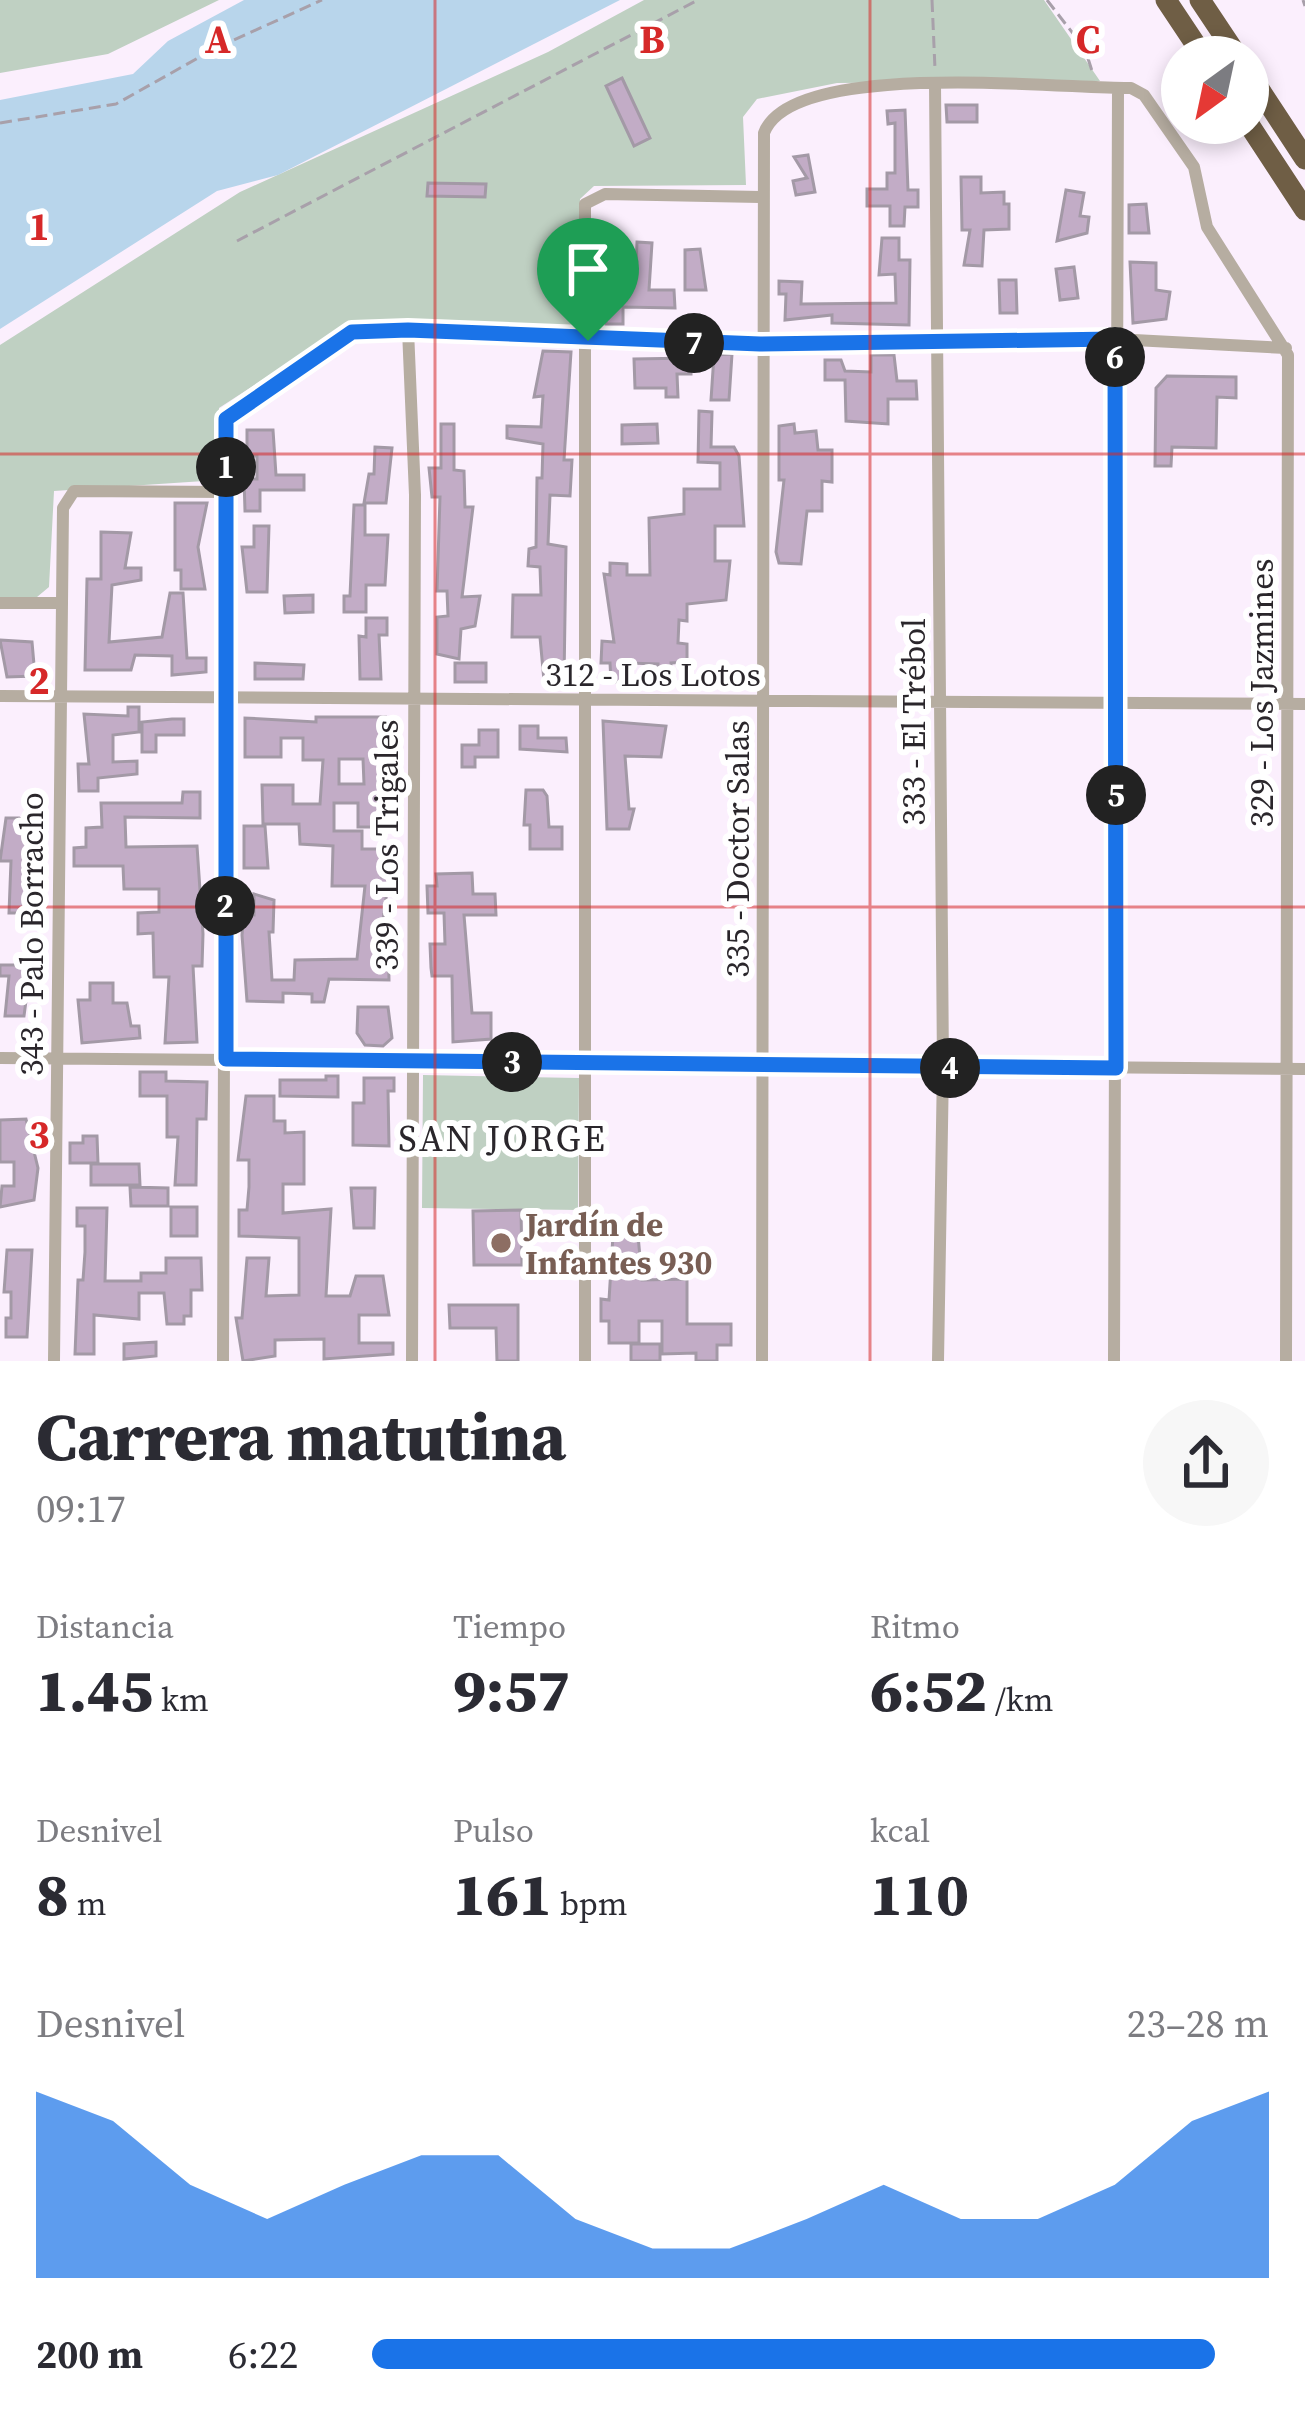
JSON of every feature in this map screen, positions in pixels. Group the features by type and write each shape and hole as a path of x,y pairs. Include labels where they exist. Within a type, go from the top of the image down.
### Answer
{"highway":[{"path":"1166,0 1190,36"},
{"path":"1201,0 1224,36"},
{"path":"1269,104 1305,159"},
{"path":"1262,144 1305,210"}],"street":[{"path":"935,83 1118,88 1144,94 1165,118 1194,167 1208,227 1286,347"},
{"name":"335 - Doctor Salas","path":"762,1361 766,1066 760,197 769,121 791,106 838,90 935,83"},
{"name":"333 - El Trébol","path":"935,83 943,1068 938,1361"},
{"path":"1114,1361 1118,88"},
{"path":"585,1361 585,204 605,194 760,197"},
{"path":"223,1361 226,419 352,332 408,330 588,341 760,344 1115,339 1286,347"},
{"name":"339 - Los Trigales","path":"408,330 416,495 412,1361"},
{"name":"329 - Los Jazmines","path":"1286,347 1286,1361"},
{"name":"343 - Palo Borracho","path":"54,1361 63,508 74,491 226,492"},
{"path":"0,603 62,603"},
{"name":"312 - Los Lotos","path":"0,696 1305,704"},
{"path":"0,1058 1305,1069"}],"path":[{"path":"0,123 116,104 214,49 322,0"},
{"path":"237,242 698,0"},
{"path":"932,0 935,83"},
{"path":"1048,0 1084,49 1096,87"}],"green space":[{"path":"0,0 219,0 108,54 0,73"},
{"path":"644,0 1044,0 1100,81 837,83 757,99 743,117 746,185 594,186 580,199 579,334 410,322 324,340 219,408 217,474 204,481 54,491 49,587 37,597 0,597 0,345 240,192 548,52"},
{"name":"SAN JORGE","path":"423,1075 579,1078 578,1210 422,1208"}],"water":[{"path":"244,0 620,0 278,175 217,191 0,329 0,100 133,74 168,41"}],"building":[{"path":"622,78 650,138 634,146 606,86"},
{"path":"946,105 977,105 977,122 947,122"},
{"path":"905,110 908,190 918,190 918,207 905,207 904,226 890,226 890,206 867,206 867,189 887,189 887,173 895,173 895,123 888,124 887,111"},
{"path":"808,155 815,192 796,195 793,181 807,178 794,157"},
{"path":"961,177 981,177 981,193 1004,192 1004,204 1009,204 1009,229 984,230 982,266 964,265 970,230 962,230"},
{"path":"428,183 486,184 485,197 427,196"},
{"path":"1066,190 1084,193 1080,216 1089,217 1087,233 1057,241"},
{"path":"1146,204 1149,233 1129,233 1129,205"},
{"path":"882,238 899,238 899,260 910,260 909,325 832,323 832,315 785,320 786,294 779,294 779,281 802,282 801,304 896,303 895,274 879,275"},
{"path":"637,242 652,243 649,290 674,290 675,308 623,307 623,324 606,324 607,274 613,275 614,265 636,267"},
{"path":"700,249 706,290 685,290 685,250"},
{"path":"1130,262 1156,263 1156,290 1170,292 1166,319 1133,323"},
{"path":"1074,267 1078,298 1060,300 1056,269"},
{"path":"999,280 1016,280 1017,313 1000,313"},
{"path":"543,351 571,352 564,460 572,460 570,496 550,495 548,544 566,547 564,681 544,681 540,637 512,637 513,595 541,595 540,567 528,566 529,549 536,547 537,478 542,478 543,444 507,438 507,426 541,427 543,396 534,397"},
{"path":"732,354 729,400 711,400 714,355"},
{"path":"871,355 894,355 897,381 916,381 917,399 888,399 888,424 846,421 845,380 825,380 825,360 841,360 845,371 871,372"},
{"path":"691,358 691,374 677,374 678,397 666,397 666,388 635,388 634,359"},
{"path":"1167,376 1236,377 1236,398 1217,397 1216,448 1172,447 1171,466 1155,466 1156,388"},
{"path":"699,411 712,412 711,447 734,447 739,456 744,526 715,526 715,561 730,561 726,600 687,604 687,621 679,620 678,643 687,644 687,662 671,663 671,674 658,674 658,664 628,663 628,682 611,682 610,663 601,663 602,641 614,642 604,574 610,575 610,563 627,564 627,575 650,575 649,518 684,514 684,489 720,489 720,463 698,462"},
{"path":"441,424 454,424 454,470 464,471 465,507 473,507 462,597 480,596 475,626 461,629 459,659 437,654 437,617 448,616 447,591 437,591 440,497 432,497 429,468 441,468"},
{"path":"657,424 658,443 622,444 622,425"},
{"path":"794,424 795,433 816,431 818,450 832,450 832,482 822,481 822,511 807,511 801,564 779,563 776,552 784,480 779,480 779,426"},
{"path":"247,430 273,430 276,475 304,475 304,490 260,490 260,511 245,511 244,479 257,479 257,456 247,456"},
{"path":"375,447 392,448 386,503 364,503 369,474 374,474"},
{"path":"175,503 207,503 198,547 205,589 181,589 181,570 175,570"},
{"path":"354,505 365,505 365,535 388,535 385,585 366,585 366,612 344,612 344,596 350,596"},
{"path":"254,526 269,526 267,592 247,592 242,547 254,547"},
{"path":"101,532 131,533 125,568 141,568 141,580 112,585 109,642 162,637 170,593 183,593 187,658 206,658 206,672 172,675 172,656 135,655 131,670 85,670 87,579 101,579"},
{"path":"313,595 313,612 285,613 284,596"},
{"path":"366,618 387,618 387,635 379,635 381,679 360,679 359,636 366,637"},
{"path":"0,640 32,642 35,676 7,677"},
{"path":"255,663 304,665 303,679 255,679"},
{"path":"455,663 486,663 486,682 455,682"},
{"path":"128,707 139,707 139,732 113,735 113,762 137,761 137,774 98,778 98,791 79,791 78,764 89,764 84,714 128,716"},
{"path":"316,717 386,717 391,723 395,759 388,759 388,784 379,784 386,827 358,827 358,803 334,803 334,831 362,831 362,849 382,849 382,877 389,877 382,927 388,927 389,980 329,979 324,1002 312,1002 312,994 283,993 283,1002 247,1001 242,935 244,915 254,915 254,894 274,900 273,932 269,932 272,980 294,980 295,960 357,959 365,886 332,886 333,846 300,844 299,824 263,824 262,785 293,785 293,804 320,804 323,760 303,760 303,738 281,738 281,757 245,757 245,718 316,722","holes":["339,759 363,759 364,784 339,784"]},
{"path":"184,719 184,735 156,735 156,752 142,752 142,722"},
{"path":"603,721 666,726 661,757 625,756 629,809 634,809 629,829 607,829"},
{"path":"520,726 538,726 538,738 566,738 567,752 520,749"},
{"path":"479,730 498,730 498,757 475,757 475,767 462,767 462,745 479,745"},
{"path":"526,790 543,790 547,796 549,827 562,827 562,849 530,849 530,825 524,825"},
{"path":"183,792 200,792 200,818 125,817 126,847 197,846 203,934 202,966 193,966 197,1042 165,1043 169,977 154,977 153,933 138,934 138,913 159,912 159,889 124,889 123,866 74,866 74,848 86,847 86,828 102,827 101,803 182,803"},
{"path":"6,818 19,818 32,831 27,876 33,876 35,913 9,913 11,861 0,861"},
{"path":"244,826 265,826 268,868 244,868"},
{"path":"472,873 473,894 495,894 496,915 464,915 472,1013 491,1013 491,1039 453,1042 452,976 432,976 431,968 430,944 445,944 444,913 428,913 427,886 437,886 436,874"},
{"path":"17,956 41,956 41,978 29,978 24,1016 5,1016 9,976 0,976 0,965 17,965"},
{"path":"90,983 113,983 113,1003 127,1003 131,1026 139,1026 140,1038 82,1043 78,1000 90,1000"},
{"path":"358,1007 388,1007 392,1038 383,1046 365,1045 357,1033"},
{"path":"140,1072 166,1072 166,1081 207,1082 206,1119 197,1119 196,1185 175,1185 178,1137 167,1137 167,1096 140,1096"},
{"path":"326,1076 338,1076 338,1097 280,1096 280,1080 326,1080"},
{"path":"364,1078 394,1078 394,1091 388,1091 389,1146 353,1145 353,1103 364,1103"},
{"path":"246,1096 274,1096 274,1121 285,1121 285,1133 304,1132 304,1184 283,1184 283,1213 331,1209 326,1296 350,1296 356,1276 383,1276 389,1315 359,1315 359,1343 393,1343 393,1354 324,1359 324,1339 275,1340 275,1356 243,1361 236,1318 242,1318 247,1258 269,1258 266,1296 299,1295 299,1238 239,1236 239,1210 247,1210 249,1187 249,1160 238,1160"},
{"path":"26,1119 38,1168 34,1200 0,1207 2,1186 14,1186 14,1162 0,1162 0,1120"},
{"path":"83,1136 97,1136 98,1163 70,1163 70,1143 83,1143"},
{"path":"91,1164 139,1164 140,1185 91,1185"},
{"path":"130,1187 168,1188 168,1206 131,1206"},
{"path":"351,1188 375,1188 374,1228 354,1228"},
{"path":"171,1207 197,1207 197,1236 171,1236"},
{"path":"77,1208 107,1208 105,1281 141,1281 141,1273 166,1273 166,1258 201,1258 202,1290 191,1290 191,1316 184,1316 184,1324 167,1324 164,1293 139,1293 139,1319 94,1315 94,1354 75,1354 78,1280 83,1280 85,1252 85,1226 77,1226"},
{"path":"521,1210 522,1265 474,1265 473,1211"},
{"path":"613,1235 638,1235 642,1280 687,1279 687,1324 731,1324 731,1345 717,1345 717,1361 696,1361 696,1353 662,1354 662,1321 639,1321 639,1343 609,1343 609,1321 601,1321 601,1299 609,1300"},
{"path":"7,1250 32,1250 27,1337 6,1337 6,1318 11,1318 11,1292 4,1292"},
{"path":"449,1305 518,1305 518,1361 497,1361 496,1328 450,1328"},
{"path":"156,1342 156,1356 124,1359 124,1344"},
{"path":"631,1344 660,1344 660,1361 631,1361"}],"place":[{"name":"Jardín de Infantes 930","path":"501,1243"}],"district":[{"name":"SAN JORGE","path":"503,1138"}],"route":[{"path":"408,330 588,341 760,344 1115,339 1116,1068 226,1059 222,697 226,419 248,399 352,332 408,330"}]}
